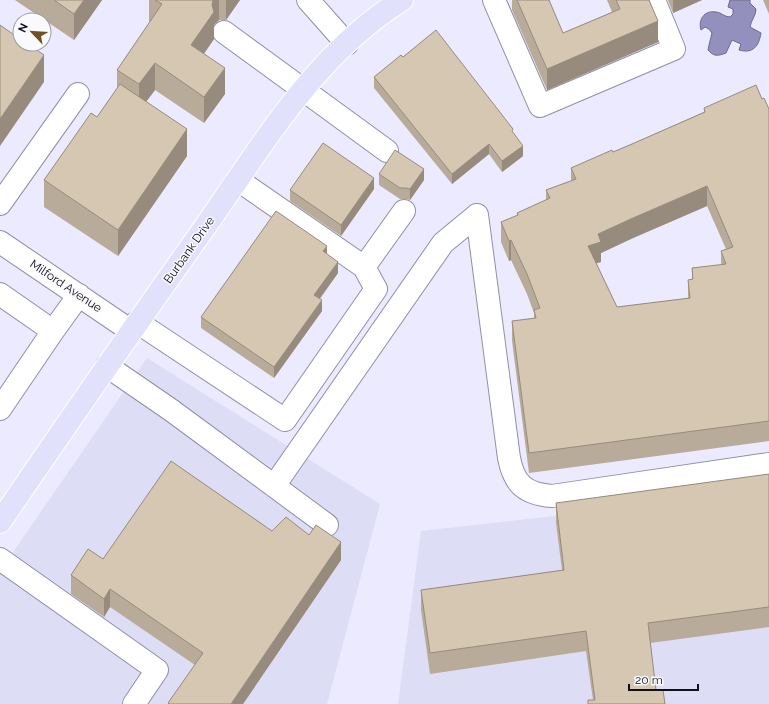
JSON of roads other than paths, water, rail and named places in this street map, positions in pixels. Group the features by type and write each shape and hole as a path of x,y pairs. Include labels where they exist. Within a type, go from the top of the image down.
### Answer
{"main road":[{"name":"Burbank Drive","path":"0,522 134,326 238,180 273,128 303,89 347,44 397,1"}],"street":[{"path":"308,0 347,44"},
{"path":"494,0 540,106 674,49 654,0"},
{"path":"224,32 387,151"},
{"path":"0,204 78,94"},
{"path":"238,180 364,267 404,211"},
{"path":"274,486 443,243 477,215 511,471 520,484 529,491 538,495 552,496 769,464"},
{"name":"Milford Avenue","path":"0,242 79,295 134,326 285,420 376,289 364,267"},
{"path":"0,294 53,331"},
{"path":"0,409 79,295"},
{"path":"107,366 171,410 327,525"},
{"path":"0,559 157,670 134,704"}]}
